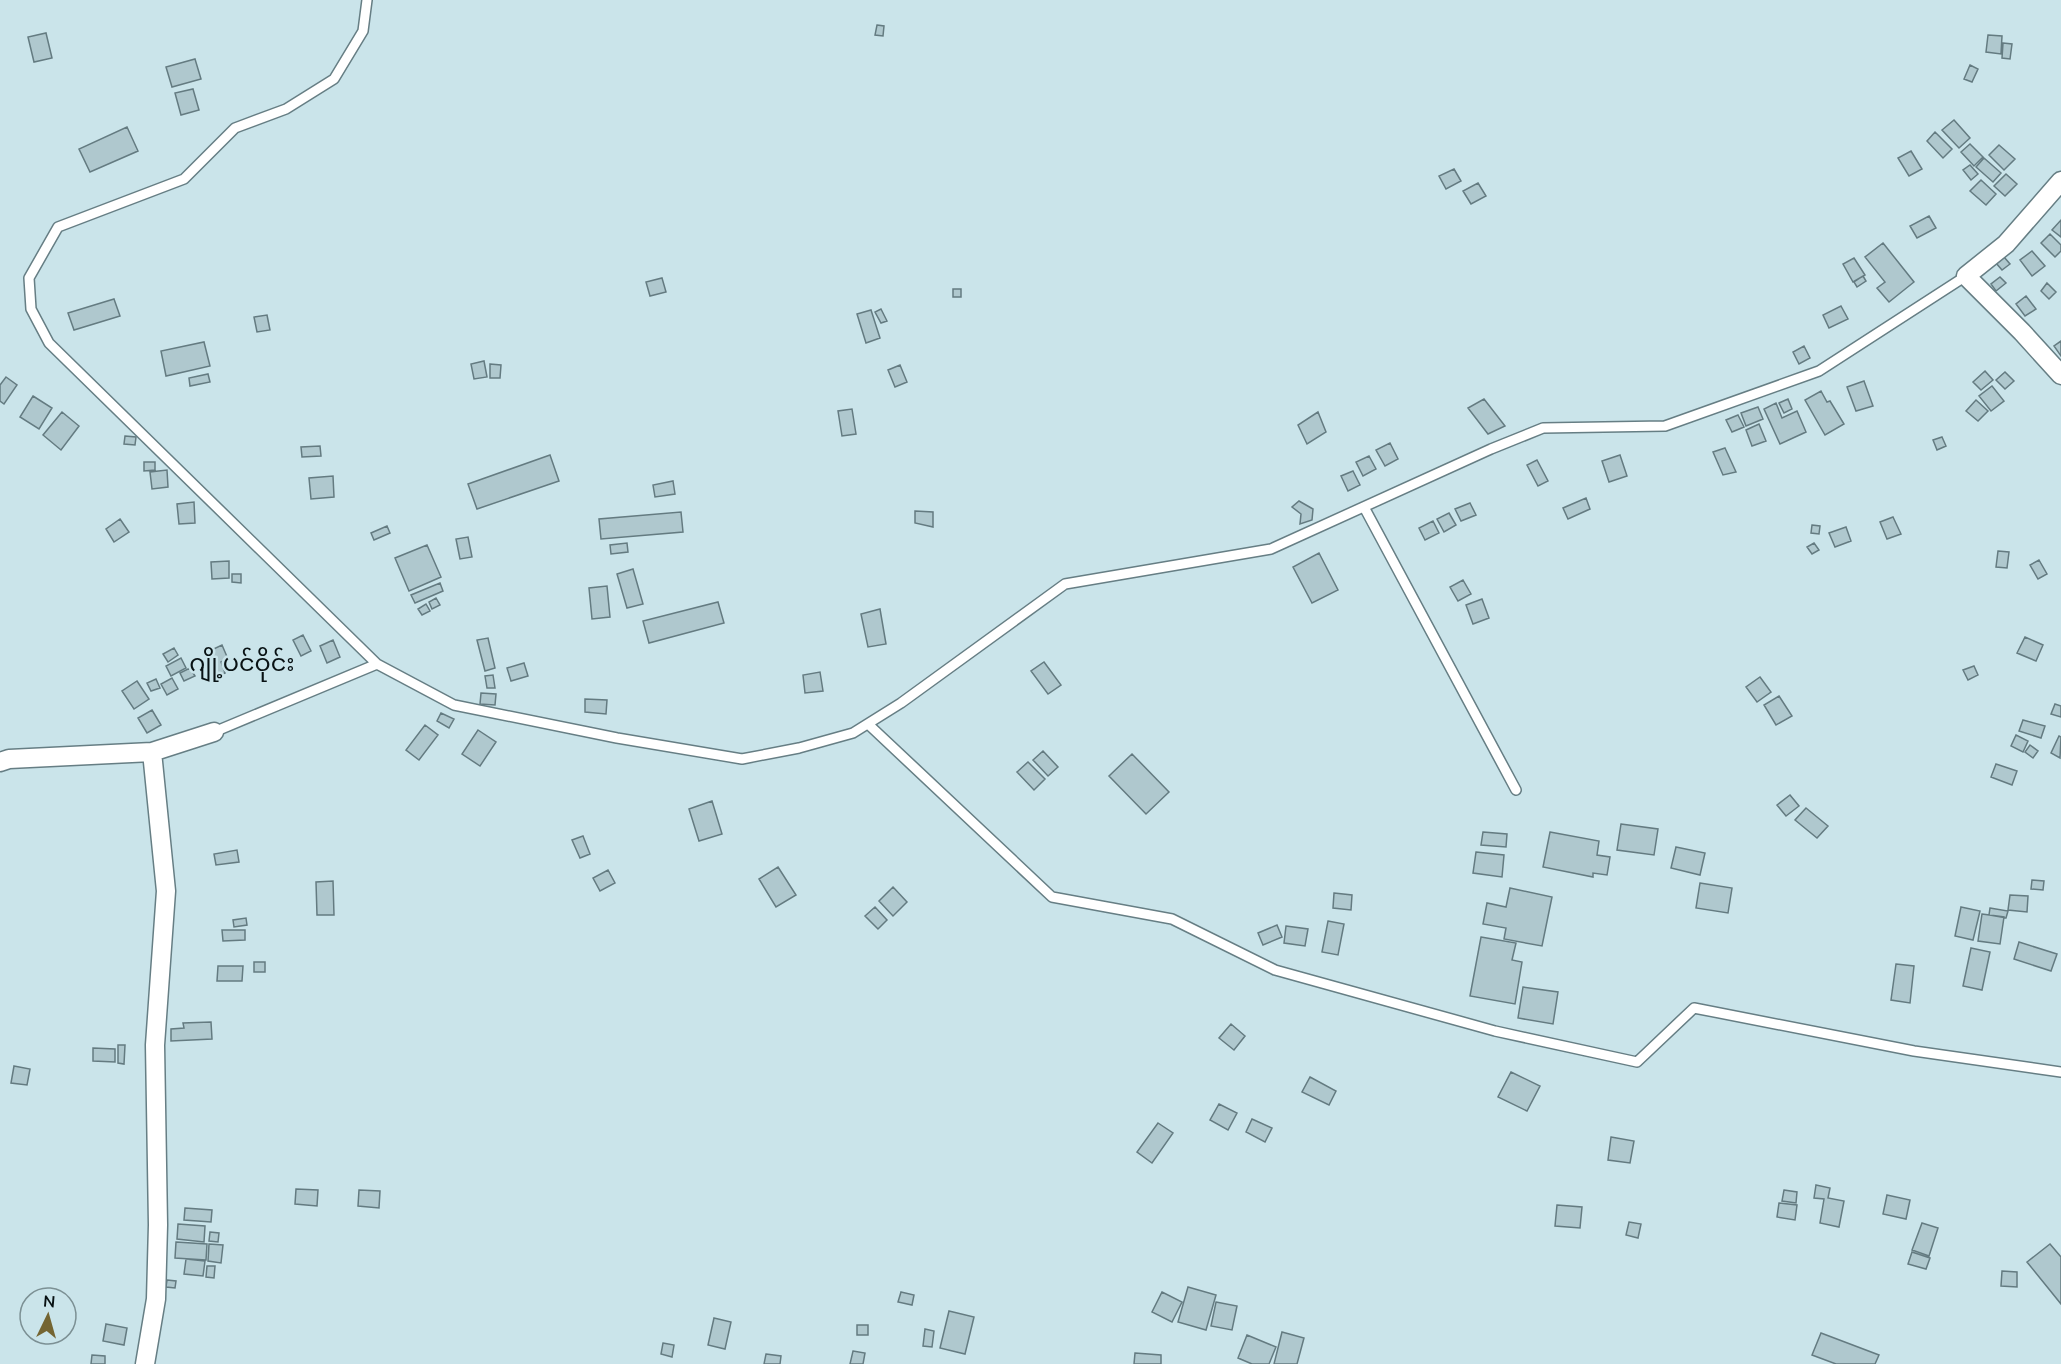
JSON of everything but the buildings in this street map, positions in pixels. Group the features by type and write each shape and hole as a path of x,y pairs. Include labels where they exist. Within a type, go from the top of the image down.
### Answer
{"street":[{"path":"2061,182 2006,244 1966,276 2061,375"},
{"path":"0,762 9,759 152,752 214,732"},
{"path":"145,1364 156,1299 158,1225 155,1045 166,891 152,752"}],"lane":[{"path":"367,0 363,31 334,79 286,109 235,128 184,179 58,227 29,278 31,309 49,343 377,664 454,705 617,738 742,759 853,734 901,703 1065,584 1271,549 1543,428 1665,426 1819,371 1966,276"},
{"path":"1364,507 1516,790"},
{"path":"214,732 377,664"},
{"path":"868,724 1052,897 1172,919 1275,970 1495,1031 1637,1062 1694,1008 1914,1051 2061,1072"}],"district":[{"name":"ဂျို့ပင်ဝိုင်း","path":"242,663"}]}
